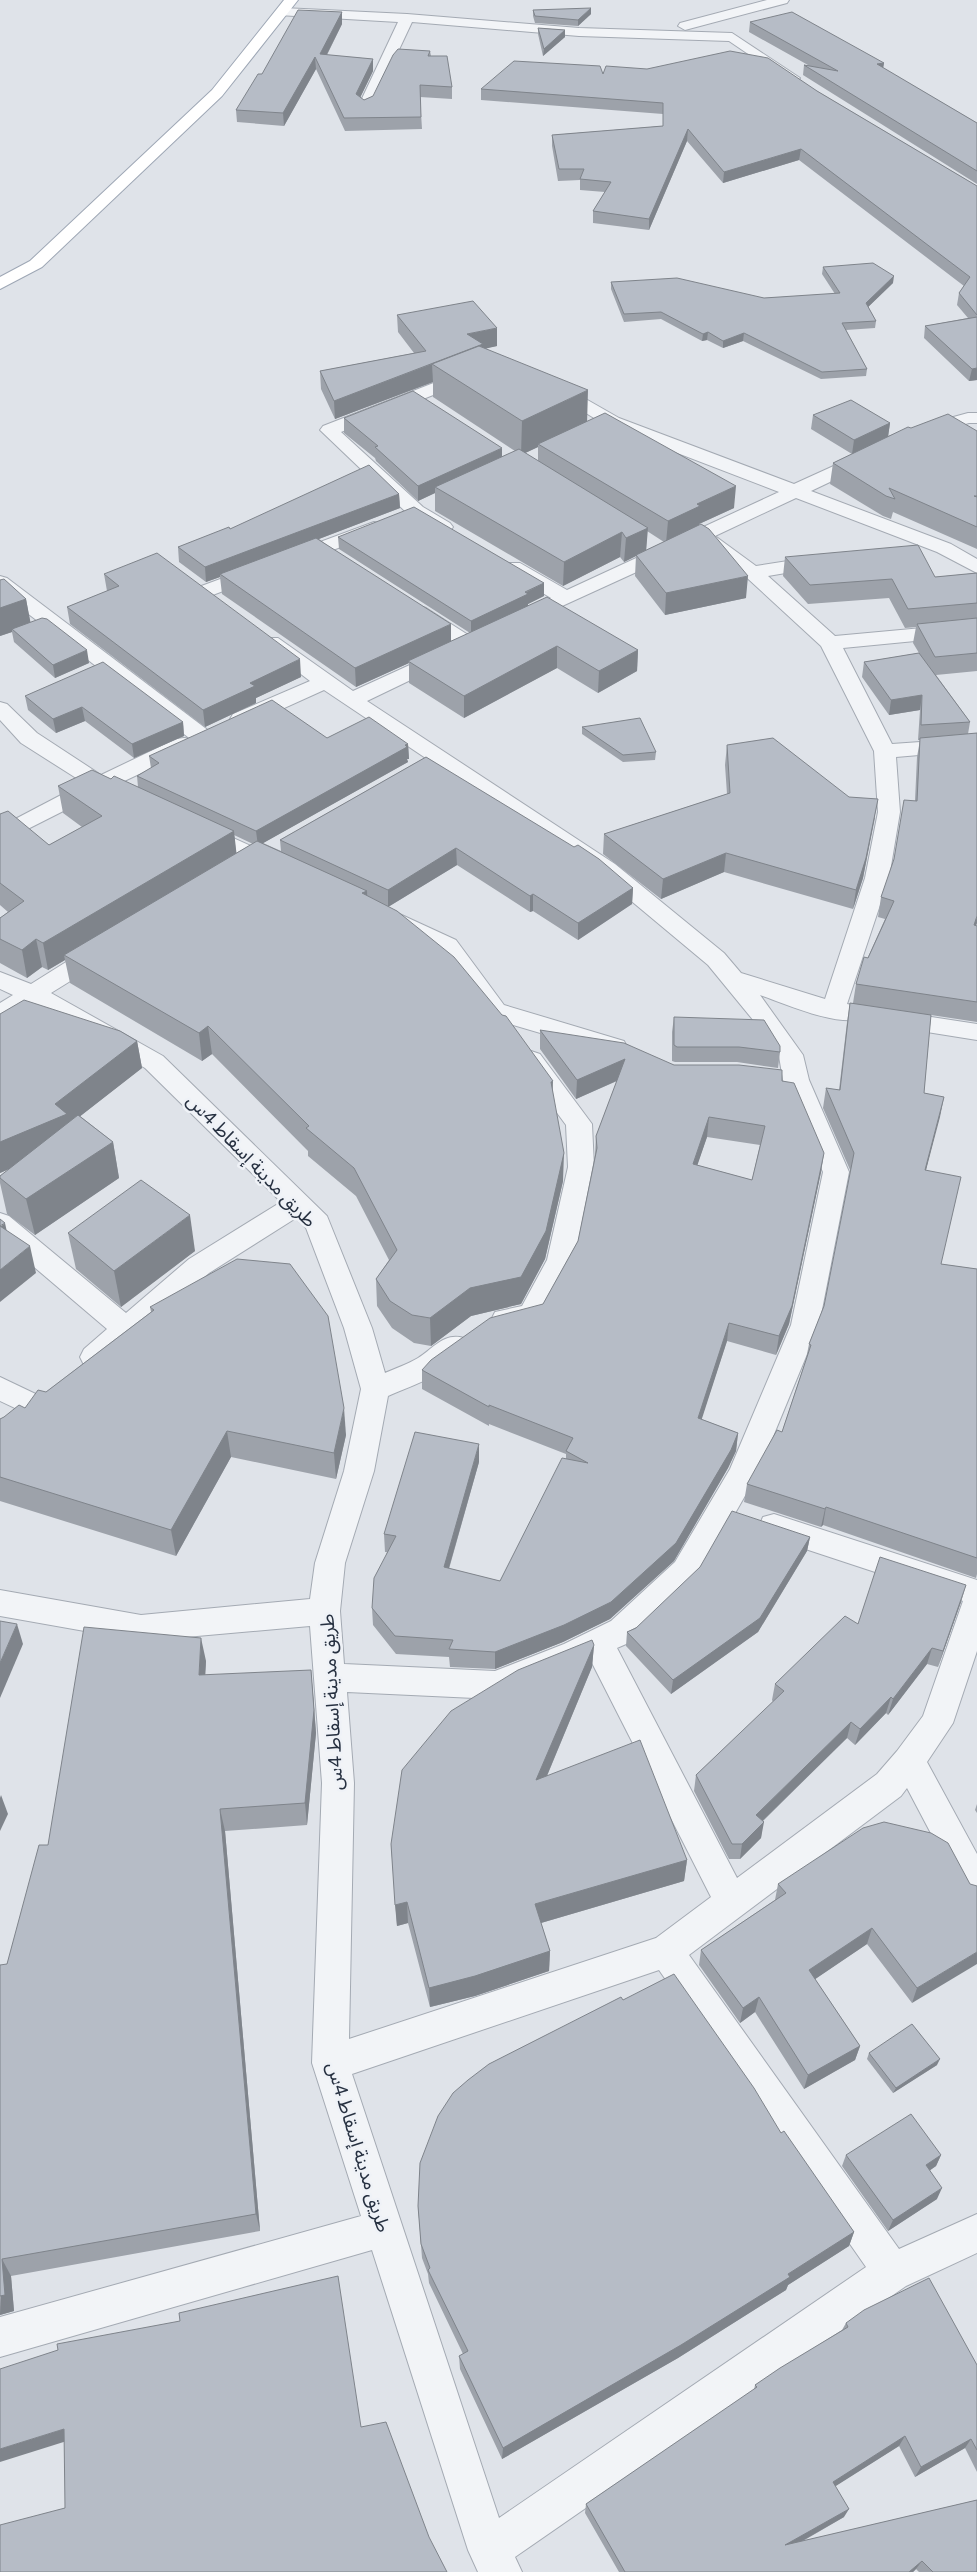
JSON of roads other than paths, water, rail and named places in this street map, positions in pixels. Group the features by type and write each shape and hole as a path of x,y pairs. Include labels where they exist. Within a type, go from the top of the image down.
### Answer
{"main road":[{"path":"0,284 36,264 217,93 287,6"}],"street":[{"path":"660,33 782,0"},
{"path":"287,6 579,32 660,33 732,37 802,84"},
{"path":"365,107 407,18"},
{"path":"458,535 402,517 329,430 486,368"},
{"path":"541,378 605,426 794,491 944,548 977,567"},
{"path":"415,395 431,406"},
{"path":"904,440 921,432 968,418 977,418"},
{"path":"530,615 566,598 655,547 701,535 879,452"},
{"path":"226,609 195,586 330,553 402,517 434,504"},
{"path":"701,535 752,572 830,643 885,751 889,812 877,878 833,1010"},
{"path":"908,552 944,548"},
{"path":"499,559 566,598"},
{"path":"752,572 834,560"},
{"path":"0,582 99,668 201,736"},
{"path":"352,700 478,640 403,601"},
{"path":"248,626 352,700 429,761 607,869 716,959 767,1020 791,1055 786,1079 836,1172 805,1324 743,1473 686,1571 622,1631 598,1643 496,1685 329,1677"},
{"path":"830,643 977,629"},
{"path":"0,836 100,784 201,736 325,682"},
{"path":"6,708 29,738 100,784 135,800"},
{"path":"885,751 977,744"},
{"path":"179,821 294,874"},
{"path":"233,873 284,843"},
{"path":"375,1389 428,1366 477,1328 531,1314 561,1260 581,1167 579,1124 448,945 376,912"},
{"path":"0,1014 31,993 115,943"},
{"path":"732,978 833,1010 977,1032"},
{"name":"طريق مدينة إسقاط 4س","path":"0,980 31,993 154,1062 318,1223 358,1328 375,1389 358,1471 330,1564 324,1611 338,1782 330,2063 495,2561"},
{"path":"495,1011 615,1047 639,1058"},
{"path":"77,1371 127,1330 199,1266 299,1203"},
{"path":"0,1223 127,1330"},
{"path":"0,1388 34,1406"},
{"path":"723,1509 977,1593"},
{"path":"0,1603 140,1628 324,1611"},
{"path":"330,2063 666,1951 889,1786 937,1723 977,1604"},
{"path":"598,1643 732,1902"},
{"path":"909,1761 977,1886"},
{"path":"666,1951 892,2272"},
{"path":"0,2337 384,2228"},
{"path":"495,2561 892,2272 977,2233"}]}
